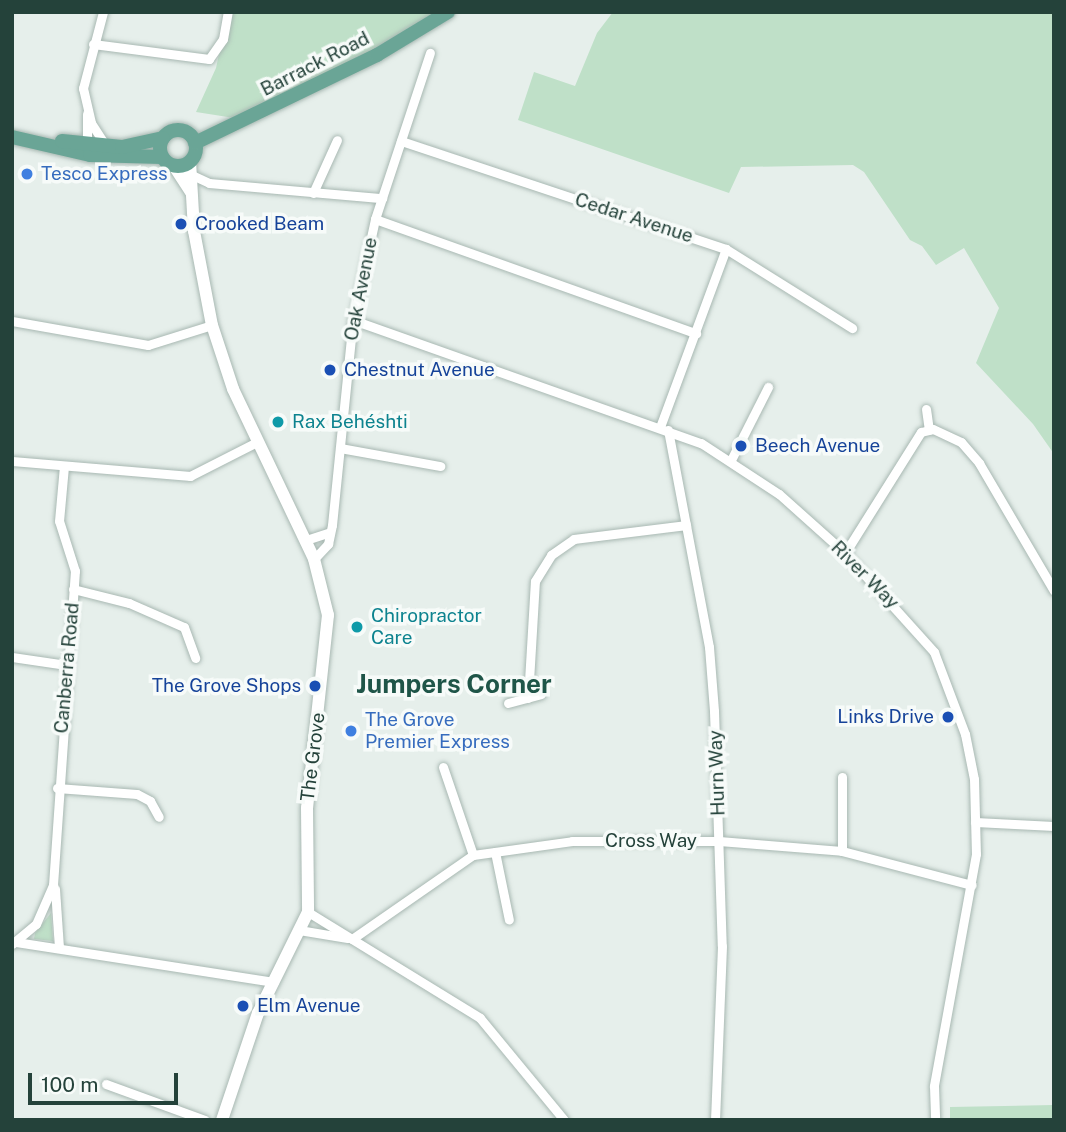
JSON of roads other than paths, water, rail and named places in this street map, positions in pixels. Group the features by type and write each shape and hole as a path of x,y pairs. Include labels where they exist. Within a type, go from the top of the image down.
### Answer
{"main road":[{"name":"Barrack Road","path":"195,143 377,55 448,12"},
{"path":"12,136 90,150 168,162 191,168 195,143 180,131 138,147 106,146 90,150"},
{"path":"163,138 168,162"}],"street":[{"path":"90,150 83,80 103,12"},
{"path":"93,44 209,60 223,39 228,12"},
{"name":"Oak Avenue","path":"314,559 328,544 353,320 375,219 430,53"},
{"path":"87,112 106,146"},
{"path":"313,193 337,140"},
{"name":"Cedar Avenue","path":"401,141 726,249 852,328"},
{"name":"The Grove","path":"168,162 191,192"},
{"path":"191,168 209,183 382,198"},
{"name":"The Grove","path":"191,168 191,192 212,325 257,442 314,559 328,615 307,808 308,912 258,1013 222,1120"},
{"path":"375,219 696,334"},
{"path":"664,429 726,249"},
{"name":"River Way","path":"353,320 664,429 731,460 779,494 845,553 911,622 934,652 951,686 974,779 975,822 972,885 950,985 934,1086 935,1120"},
{"path":"12,321 148,345 212,325"},
{"path":"731,460 768,387"},
{"path":"926,410 929,430"},
{"name":"Hurn Way","path":"664,429 686,525 709,647 722,946 715,1120"},
{"path":"845,553 921,432 929,430 953,437 979,463 1054,591"},
{"path":"12,461 190,476 257,442"},
{"path":"340,448 440,466"},
{"name":"Canberra Road","path":"59,948 54,873 57,788 74,590 73,559 59,521 64,466"},
{"path":"528,698 535,581 551,555 574,539 686,525"},
{"path":"306,540 330,532"},
{"path":"74,590 129,603 188,624 195,658"},
{"path":"12,657 66,665"},
{"path":"508,704 541,694"},
{"path":"443,767 472,855"},
{"path":"842,777 842,851"},
{"path":"57,788 137,794 150,801 159,817"},
{"path":"975,822 1054,826"},
{"name":"Cross Way","path":"352,939 472,855 572,841 719,841 842,851 972,885"},
{"path":"495,852 509,920"},
{"name":"Canberra Road","path":"14,943 45,911 54,873"},
{"path":"308,912 480,1018 564,1120"},
{"path":"299,930 352,939"},
{"path":"14,943 274,982"},
{"path":"106,1084 205,1120"}],"place":[{"name":"Tesco Express","path":"27,174"},
{"name":"Crooked Beam","path":"181,224"},
{"name":"Chestnut Avenue","path":"330,370"},
{"name":"Rax Behéshti","path":"278,422"},
{"name":"Beech Avenue","path":"741,446"},
{"name":"Chiropractor Care","path":"357,627"},
{"name":"The Grove Shops","path":"315,686"},
{"name":"Links Drive","path":"948,717"},
{"name":"The Grove Premier Express","path":"351,731"},
{"name":"Elm Avenue","path":"243,1006"}],"district":[{"name":"Jumpers Corner","path":"454,684"}]}
